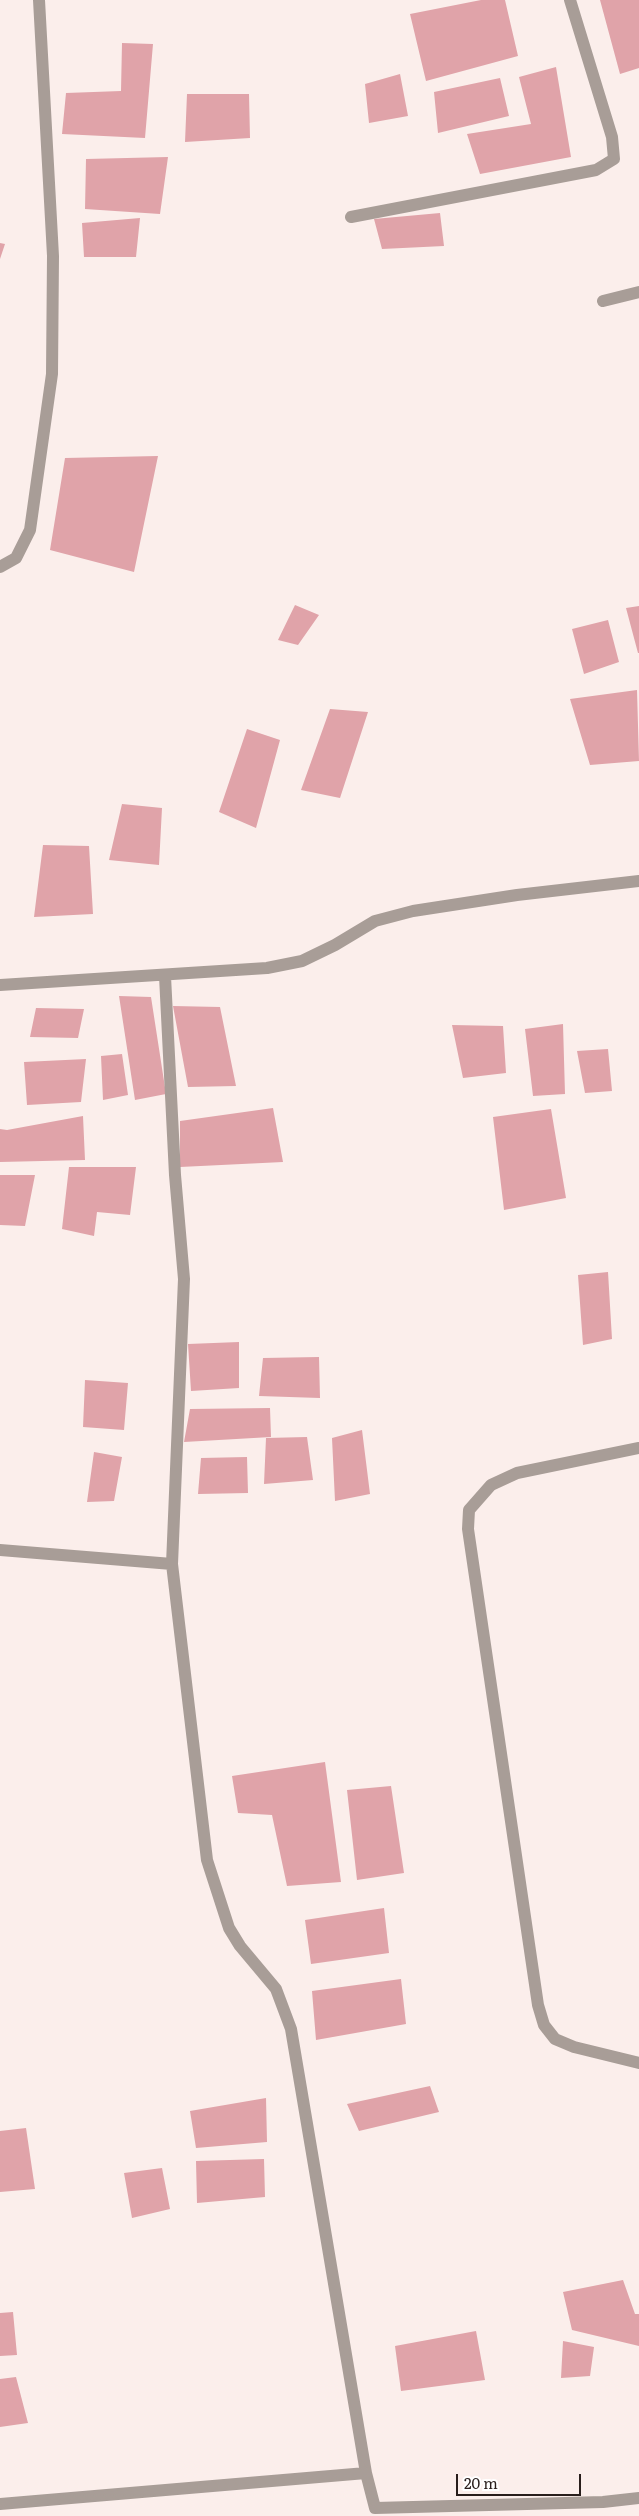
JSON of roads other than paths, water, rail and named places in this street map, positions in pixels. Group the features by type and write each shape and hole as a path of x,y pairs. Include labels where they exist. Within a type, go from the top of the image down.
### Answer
{"street":[{"path":"0,566 16,558 30,530 52,374 54,256 38,0"},
{"path":"351,216 596,170 614,159 612,137 570,0"},
{"path":"603,301 639,292"},
{"path":"0,985 165,976 267,968 302,961 335,945 375,921 414,911 517,895 639,881"},
{"path":"165,976 175,1176 184,1279 172,1564 207,1860 229,1928 240,1946 276,1990 290,2029 366,2473 376,2512 603,2502 639,2498"},
{"path":"639,1448 517,1474 491,1485 469,1510 468,1529 538,2005 544,2025 555,2039 574,2047 639,2063"},
{"path":"0,1550 172,1564"},
{"path":"0,2504 366,2473"}]}
